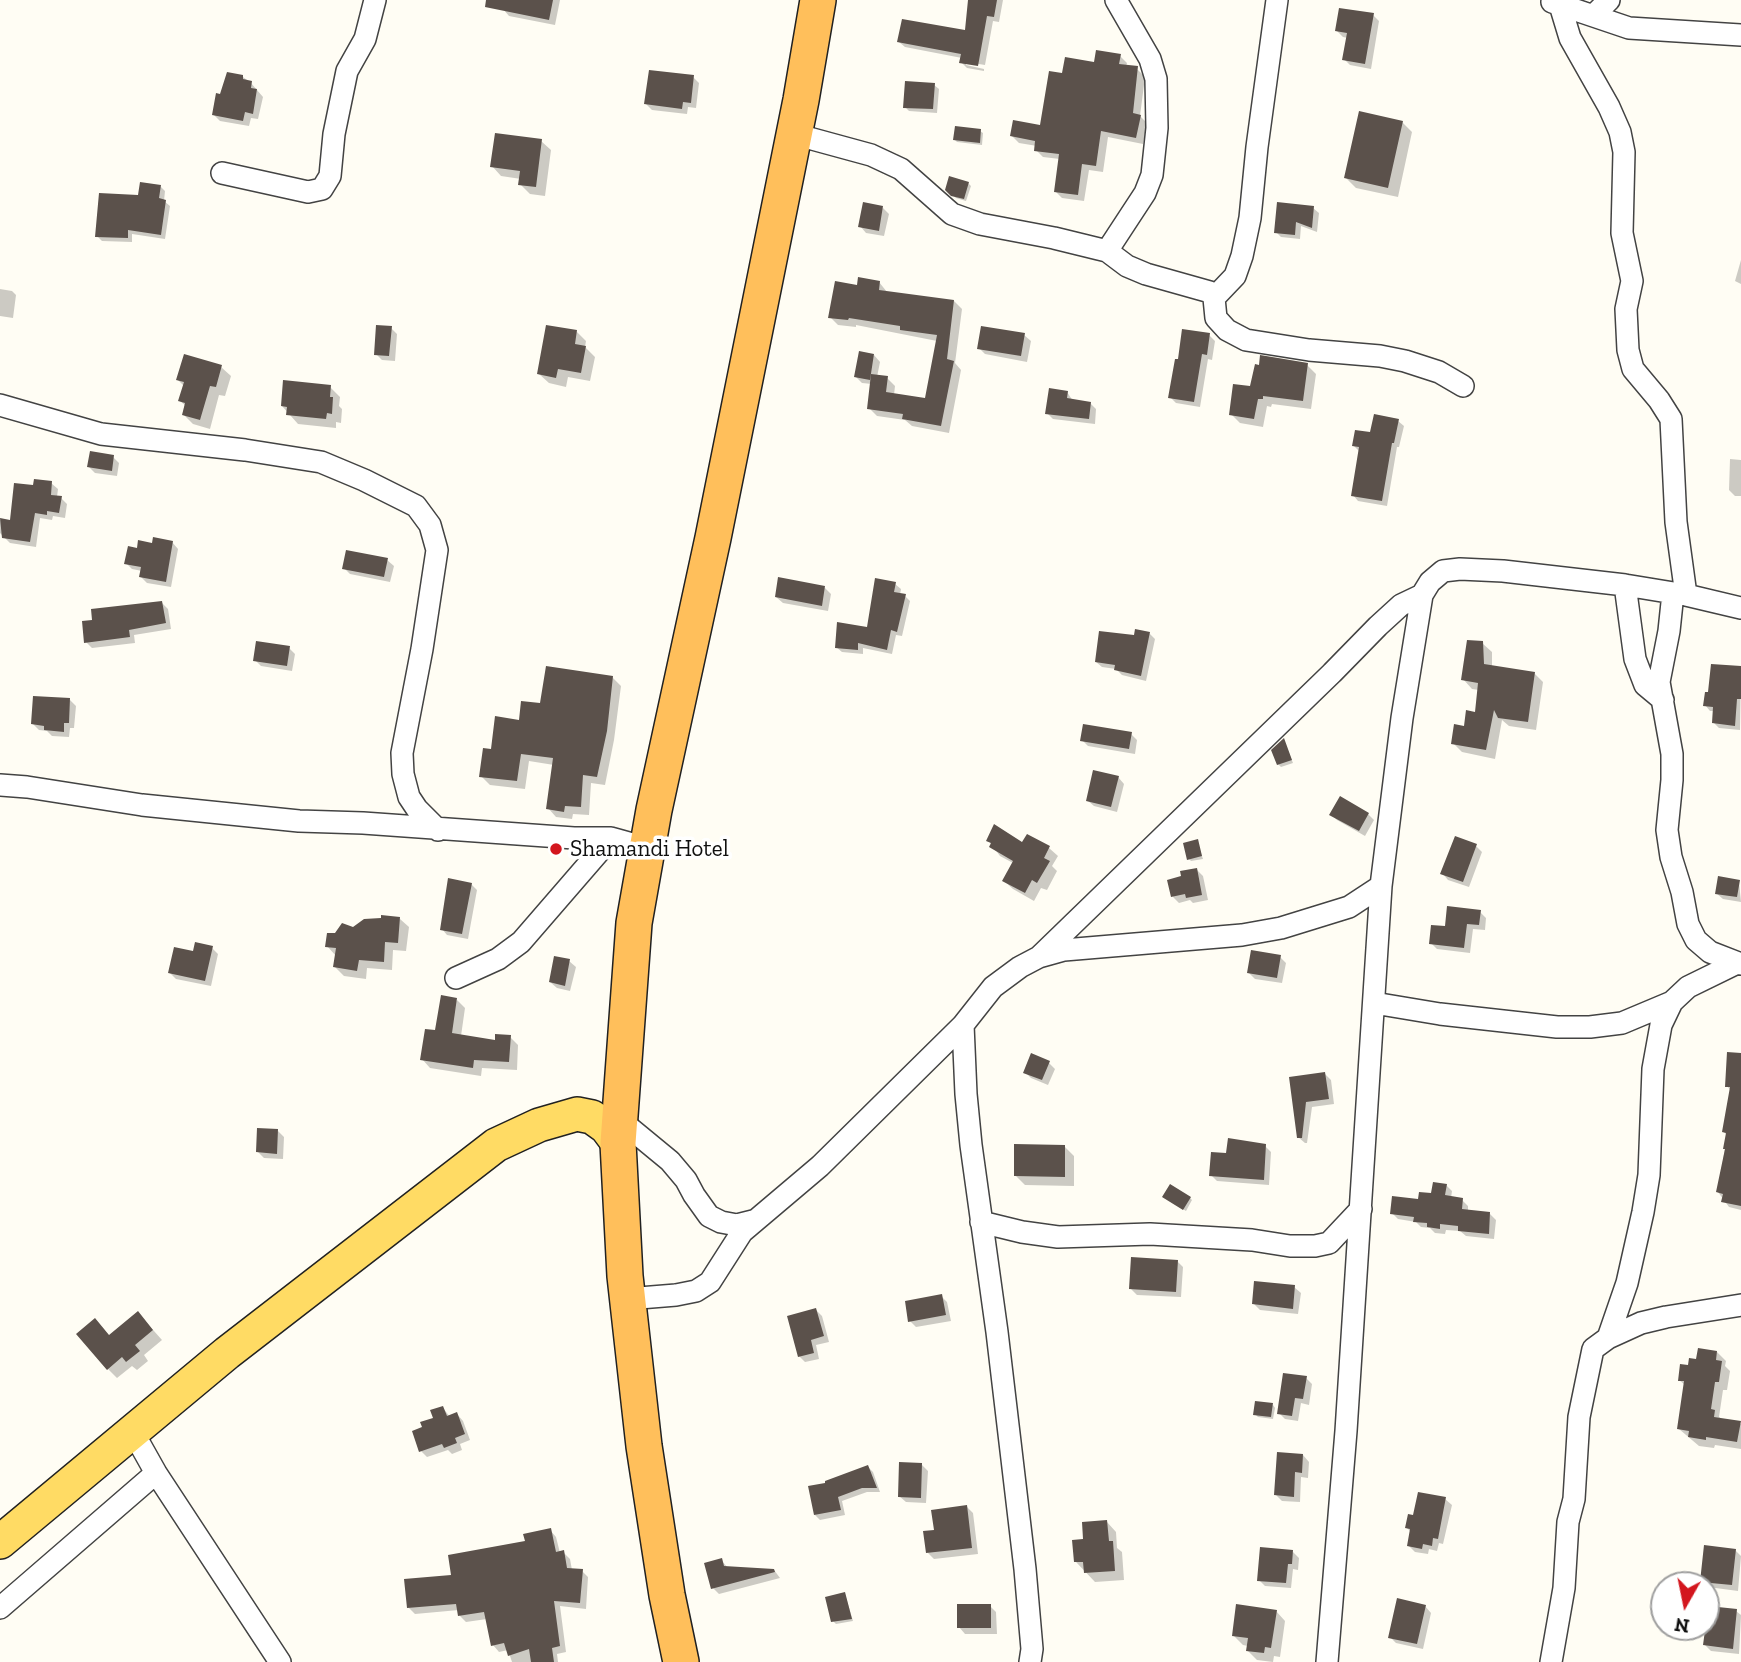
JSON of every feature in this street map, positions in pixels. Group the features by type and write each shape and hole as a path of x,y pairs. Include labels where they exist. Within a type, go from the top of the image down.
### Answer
{"highway":[{"path":"681,1662 667,1595 644,1446 627,1298 619,1131 634,923 647,848 716,525 794,134 818,0"}],"main road":[{"path":"0,1542 227,1353 496,1145 538,1125 577,1114 592,1117 606,1127 619,1131"}],"street":[{"path":"222,173 308,192 322,189 330,176 334,134 347,71 365,39 375,0"},
{"path":"1107,251 1149,184 1156,152 1157,128 1156,79 1150,60 1116,0"},
{"path":"1214,298 1235,276 1242,256 1250,218 1277,0"},
{"path":"1594,15 1609,0"},
{"path":"1553,2 1629,29 1741,35"},
{"path":"1553,2 1620,132 1624,152 1622,233 1632,281 1626,309 1628,350 1633,369 1671,419 1680,594 1658,682 1672,754 1667,830 1671,857 1688,924 1696,940 1710,952 1739,963"},
{"path":"794,134 871,155 901,169 952,214 980,224 1107,251 1127,266 1173,283 1210,292 1214,298 1216,318 1227,330 1246,340 1405,361 1439,372 1464,386"},
{"path":"0,405 100,434 245,450 321,462 365,480 416,506 430,525 437,550 402,754 403,774 409,797 438,830"},
{"path":"1327,1662 1346,1431 1381,886 1402,718 1422,595 1430,582 1443,571 1460,569 1503,571 1625,585 1741,608"},
{"path":"1625,585 1632,647 1639,672 1645,685 1663,700"},
{"path":"1039,957 1322,683 1378,625 1401,605 1422,595"},
{"path":"0,785 208,813 438,830 611,838 647,848"},
{"path":"456,978 498,959 521,942 611,838"},
{"path":"627,1298 676,1295 710,1282 742,1232 820,1166 963,1025 993,987 1020,967 1039,957 1064,950 1242,935 1280,928 1349,907 1381,886"},
{"path":"1374,1003 1440,1014 1557,1027 1590,1027 1622,1023 1672,1002 1688,987 1739,963"},
{"path":"1608,1338 1627,1283 1643,1212 1649,1175 1654,1057 1661,1025 1672,1002"},
{"path":"963,1025 965,1094 1025,1569 1032,1649 1030,1662"},
{"path":"619,1131 670,1161 709,1216 737,1225 753,1221"},
{"path":"981,1222 1058,1237 1150,1234 1315,1247 1329,1243 1361,1209"},
{"path":"1551,1662 1564,1588 1567,1534 1574,1499 1578,1417 1593,1349 1608,1338 1654,1320 1741,1305"},
{"path":"133,1432 156,1474 280,1662"},
{"path":"0,1608 156,1474"}],"building":[{"path":"486,0 553,0 549,20 485,7"},
{"path":"968,0 997,0 994,17 987,16 978,66 959,63 961,54 897,42 902,19 965,30"},
{"path":"1339,8 1374,13 1365,64 1342,60 1347,33 1335,31"},
{"path":"1096,50 1121,54 1119,64 1138,66 1133,113 1141,115 1136,138 1101,131 1096,166 1082,164 1078,195 1054,192 1059,154 1034,151 1035,141 1010,136 1013,120 1040,125 1049,71 1062,73 1065,57 1094,62"},
{"path":"649,70 694,75 691,103 683,102 682,109 644,104"},
{"path":"227,72 243,75 243,79 252,81 251,88 257,89 253,114 245,112 243,121 212,115 216,93 220,94"},
{"path":"905,81 935,83 933,109 903,108"},
{"path":"1359,111 1403,121 1388,188 1344,178"},
{"path":"955,126 981,129 980,143 953,140"},
{"path":"495,133 542,139 536,187 518,185 520,171 490,167"},
{"path":"949,176 969,182 964,199 951,196 945,190"},
{"path":"140,182 161,185 159,198 166,200 161,235 128,230 128,238 95,237 99,193 138,195"},
{"path":"863,202 883,206 879,231 858,227"},
{"path":"1277,202 1314,206 1312,228 1296,222 1295,235 1274,233"},
{"path":"858,277 880,281 879,290 954,300 947,359 954,361 941,426 902,419 903,414 867,409 871,374 888,376 886,392 925,398 937,335 900,330 900,326 849,318 828,318 835,281 857,285"},
{"path":"376,325 392,326 389,356 374,355"},
{"path":"546,325 577,330 575,344 586,346 581,373 558,369 556,378 537,374"},
{"path":"981,326 1025,333 1021,356 977,349"},
{"path":"1182,329 1210,333 1207,355 1202,354 1194,402 1168,398"},
{"path":"859,351 874,354 870,380 854,377"},
{"path":"184,354 222,365 216,387 210,386 200,420 182,415 185,403 178,401 184,382 176,380"},
{"path":"1260,355 1308,363 1303,401 1263,396 1263,399 1258,399 1254,419 1229,415 1233,384 1250,386 1255,364 1259,365"},
{"path":"283,380 331,385 332,414 327,413 326,419 286,415 287,407 281,406"},
{"path":"1049,388 1068,391 1067,398 1091,402 1089,419 1045,414"},
{"path":"1374,414 1399,419 1382,501 1351,496 1359,447 1352,446 1355,430 1370,432"},
{"path":"90,451 114,455 112,471 87,467"},
{"path":"34,479 52,481 51,495 62,496 59,513 35,513 30,542 2,538 0,518 10,520 14,483 33,485"},
{"path":"153,537 173,541 166,582 139,577 141,567 124,564 128,546 137,548 138,540 152,543"},
{"path":"346,550 388,558 384,577 342,569"},
{"path":"778,577 825,586 822,606 775,597"},
{"path":"875,578 896,582 894,592 906,594 897,632 891,630 887,650 858,643 858,650 835,648 837,622 867,627"},
{"path":"162,601 166,623 129,630 130,637 84,643 82,621 92,620 91,609"},
{"path":"1135,629 1150,632 1141,676 1114,670 1115,665 1095,662 1099,631 1134,635"},
{"path":"1467,640 1483,641 1484,664 1535,672 1528,722 1498,718 1494,710 1486,750 1451,744 1454,724 1464,726 1466,710 1475,712 1478,683 1461,680"},
{"path":"256,641 290,646 287,666 253,661"},
{"path":"1711,664 1741,666 1741,699 1737,699 1735,726 1712,723 1713,707 1703,706 1705,692 1708,692"},
{"path":"546,666 613,676 607,731 597,777 583,775 581,807 565,806 564,812 546,809 553,758 521,754 517,781 479,777 483,748 491,749 495,716 519,720 521,701 540,703"},
{"path":"33,696 70,698 69,723 64,723 64,732 44,730 44,726 31,724"},
{"path":"1083,724 1132,732 1129,749 1080,741"},
{"path":"1284,738 1292,760 1277,765 1271,750"},
{"path":"1093,770 1119,776 1111,807 1086,801"},
{"path":"1340,796 1369,813 1359,831 1329,815"},
{"path":"994,824 1022,842 1027,834 1050,846 1044,858 1050,861 1037,883 1032,880 1025,893 1002,881 1013,861 989,847 991,843 986,841"},
{"path":"1455,836 1477,844 1463,882 1440,874"},
{"path":"1198,839 1202,856 1187,860 1183,843"},
{"path":"1197,868 1202,895 1171,897 1167,880 1181,876 1180,871"},
{"path":"1718,876 1740,880 1737,897 1715,894"},
{"path":"448,878 472,883 462,934 440,930"},
{"path":"1447,906 1481,910 1479,925 1467,924 1464,948 1429,944 1431,925 1445,926"},
{"path":"381,915 400,917 398,943 385,942 384,962 359,960 357,971 333,967 336,948 325,947 327,933 335,933 342,923 353,927 364,919 381,918"},
{"path":"195,942 213,946 205,981 168,973 174,947 193,951"},
{"path":"1251,950 1281,955 1277,978 1247,973"},
{"path":"554,956 570,959 565,986 549,982"},
{"path":"441,995 457,998 452,1033 495,1040 495,1034 511,1035 509,1062 474,1060 473,1068 420,1060 425,1029 435,1030"},
{"path":"1727,1052 1741,1053 1741,1206 1721,1202 1723,1194 1716,1192 1725,1149 1726,1133 1722,1132 1730,1087 1725,1087"},
{"path":"1031,1053 1050,1061 1042,1080 1023,1073"},
{"path":"1325,1072 1329,1099 1306,1102 1302,1138 1297,1138 1289,1077"},
{"path":"257,1128 278,1129 277,1154 256,1152"},
{"path":"1228,1138 1266,1144 1264,1180 1209,1176 1211,1152 1226,1153"},
{"path":"1014,1144 1065,1145 1065,1177 1014,1176"},
{"path":"1433,1182 1447,1184 1445,1195 1463,1198 1462,1209 1490,1212 1489,1234 1458,1231 1458,1226 1440,1224 1440,1229 1427,1227 1427,1223 1413,1222 1414,1217 1390,1214 1392,1196 1418,1199 1419,1192 1431,1193"},
{"path":"1170,1184 1191,1197 1183,1210 1162,1197"},
{"path":"1131,1257 1178,1260 1176,1292 1129,1289"},
{"path":"1254,1281 1295,1285 1293,1309 1252,1304"},
{"path":"942,1294 946,1315 908,1322 905,1301"},
{"path":"816,1308 824,1336 811,1340 814,1353 798,1357 787,1316"},
{"path":"138,1311 153,1330 135,1345 140,1351 126,1362 122,1357 107,1370 76,1334 95,1318 109,1335"},
{"path":"1698,1348 1717,1351 1716,1360 1722,1361 1719,1382 1715,1382 1711,1409 1715,1410 1714,1417 1741,1421 1737,1442 1688,1437 1689,1431 1677,1429 1684,1381 1678,1381 1680,1364 1688,1365 1689,1358 1696,1359"},
{"path":"1283,1373 1307,1376 1303,1399 1295,1398 1292,1416 1277,1414"},
{"path":"1255,1401 1273,1403 1271,1417 1253,1415"},
{"path":"443,1406 447,1416 457,1412 465,1434 455,1438 457,1443 444,1448 442,1444 419,1452 412,1431 422,1427 420,1422 433,1418 430,1410"},
{"path":"1277,1452 1303,1454 1302,1473 1295,1472 1294,1497 1274,1495"},
{"path":"899,1462 922,1463 921,1498 898,1497"},
{"path":"868,1465 877,1488 862,1488 838,1497 841,1510 814,1515 808,1486 825,1483"},
{"path":"1418,1492 1446,1497 1438,1539 1433,1538 1432,1546 1423,1544 1422,1549 1407,1546 1410,1529 1405,1528 1408,1514 1413,1515"},
{"path":"967,1505 972,1548 926,1553 923,1531 934,1530 931,1510"},
{"path":"1107,1520 1109,1541 1113,1541 1115,1571 1084,1573 1083,1562 1074,1562 1072,1540 1083,1539 1082,1522"},
{"path":"551,1528 556,1552 564,1550 567,1568 583,1569 580,1603 554,1601 560,1646 552,1648 554,1662 531,1662 529,1649 508,1656 504,1643 491,1646 484,1612 458,1616 456,1604 407,1608 404,1579 451,1575 448,1555 525,1541 523,1534"},
{"path":"1704,1545 1736,1549 1732,1585 1720,1584 1720,1571 1701,1571"},
{"path":"1260,1547 1293,1550 1286,1583 1257,1581"},
{"path":"722,1558 724,1566 774,1569 775,1572 711,1589 704,1563"},
{"path":"845,1592 852,1619 831,1622 825,1597"},
{"path":"1397,1598 1426,1605 1417,1644 1388,1638"},
{"path":"957,1604 991,1604 991,1628 957,1628"},
{"path":"1236,1604 1277,1610 1271,1648 1265,1647 1264,1653 1246,1651 1248,1638 1232,1636"},
{"path":"1720,1607 1737,1609 1733,1649 1703,1645 1704,1641 1720,1641"}],"place":[{"name":"Shamandi Hotel","path":"556,849"}]}
